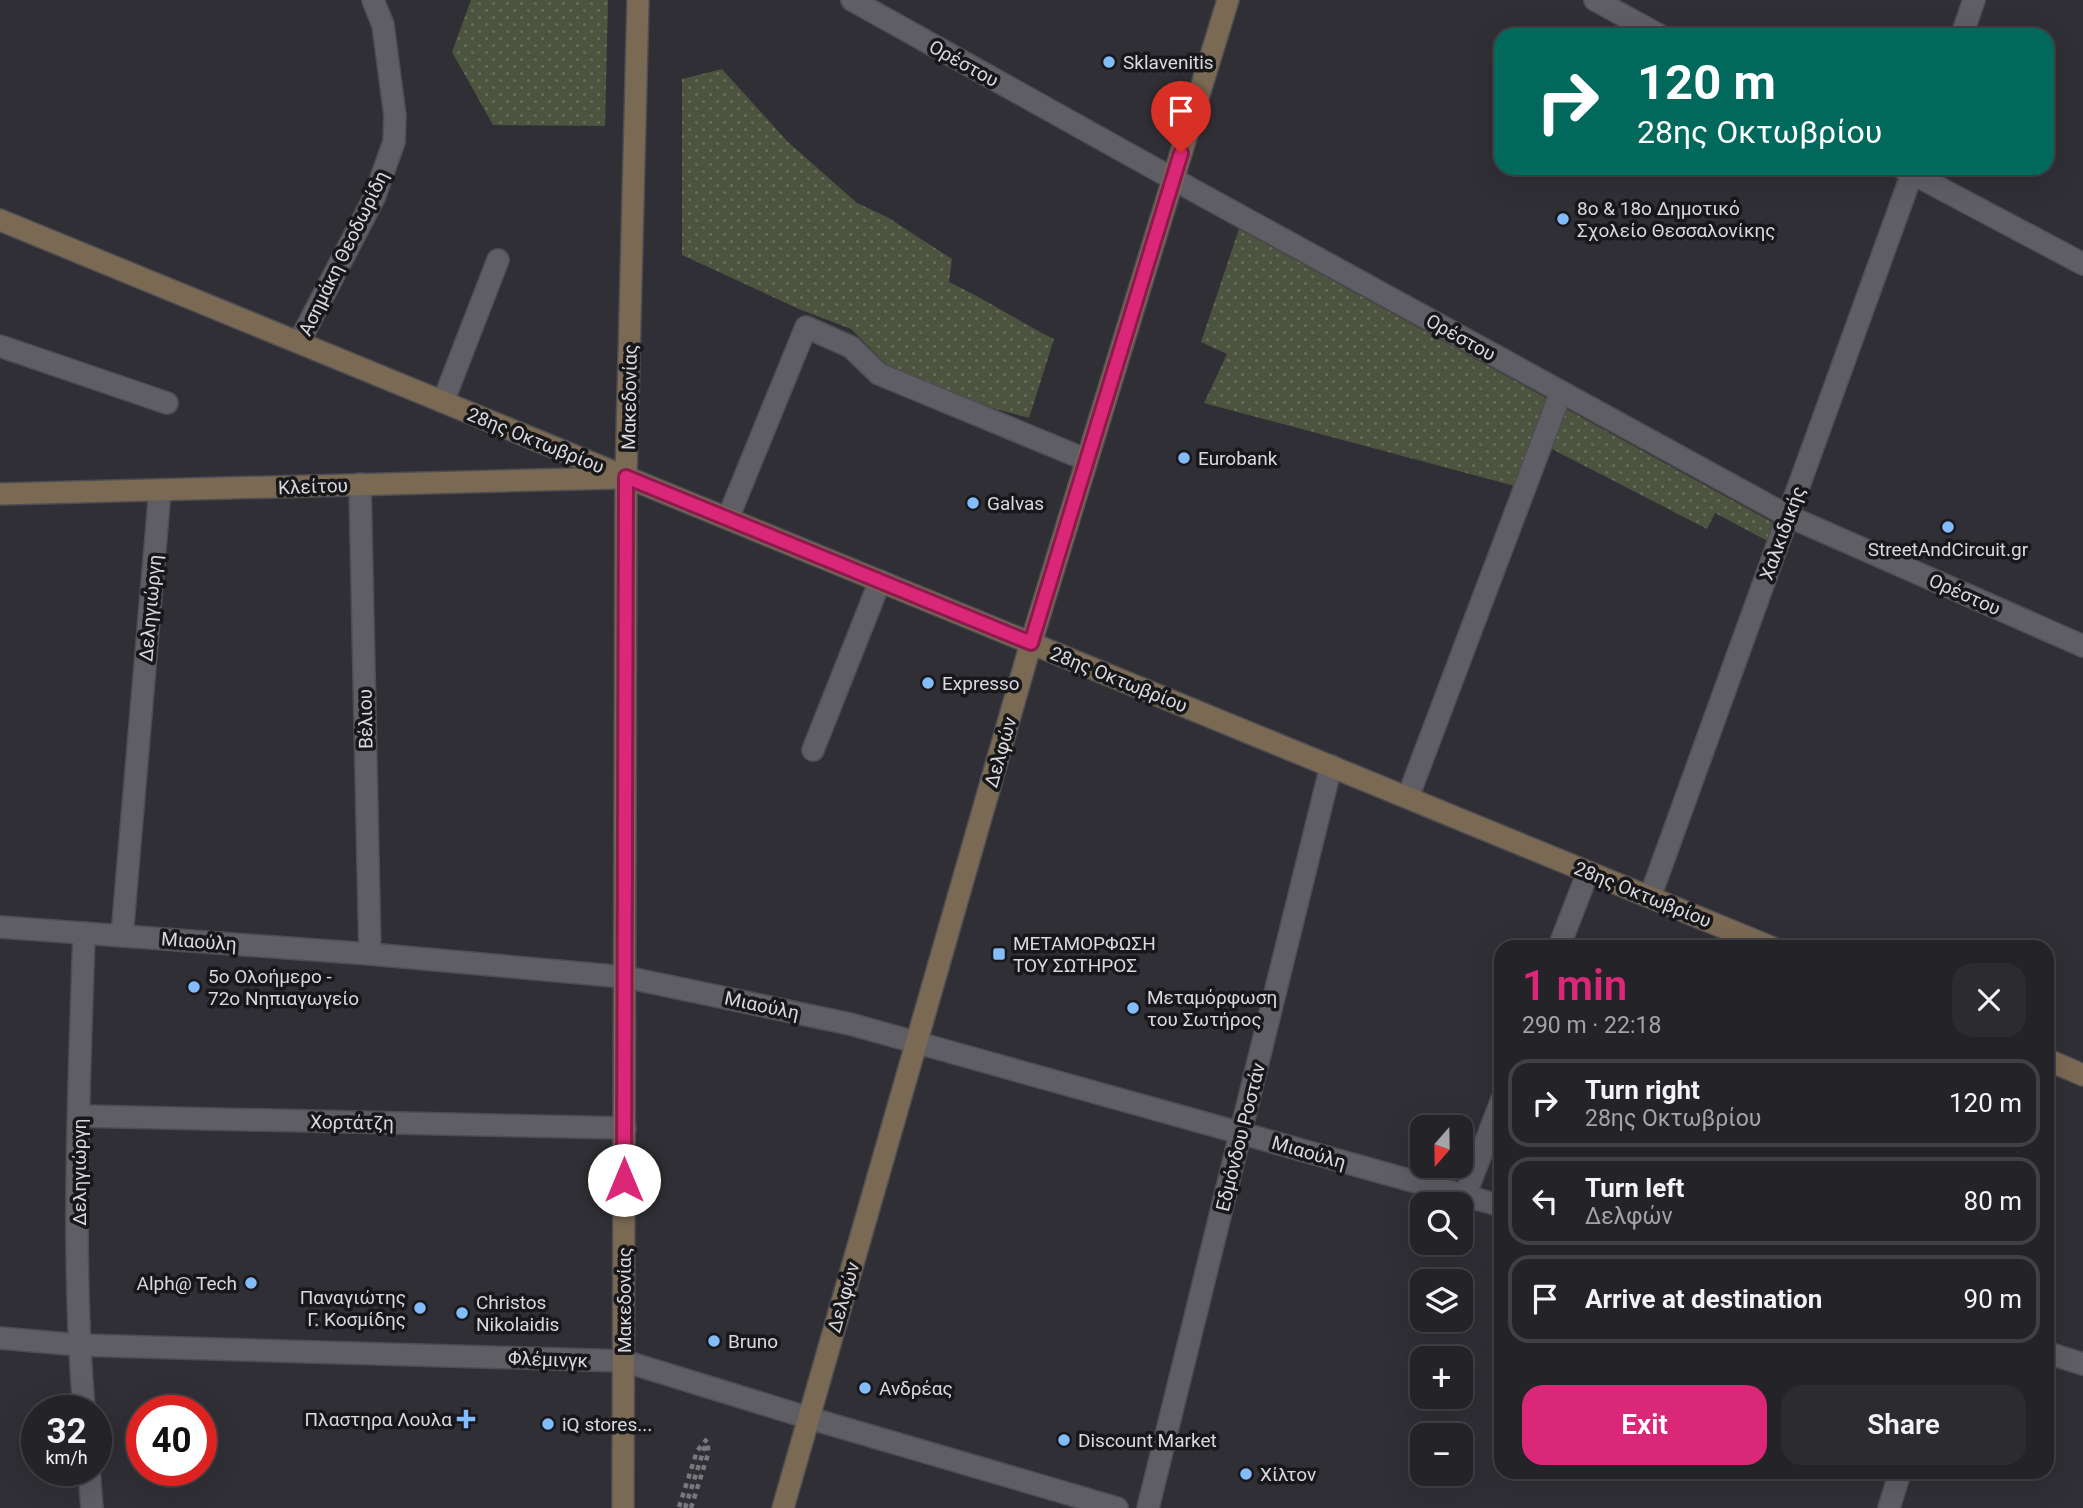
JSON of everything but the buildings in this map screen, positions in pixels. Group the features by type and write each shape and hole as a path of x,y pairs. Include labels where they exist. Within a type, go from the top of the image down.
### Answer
{"street":[{"name":"Ασημάκη Θεοδωρίδη","path":"299,342 374,198 394,142 395,116 383,25 373,0"},
{"name":"Μακεδονίας","path":"623,1508 626,477 638,0"},
{"name":"Ορέστου","path":"852,0 1788,516 2083,646"},
{"name":"Δελφών","path":"783,1508 1031,643 1228,0"},
{"path":"1595,0 1646,28"},
{"path":"1964,28 1974,0"},
{"name":"Χαλκιδικής","path":"1650,897 1788,516 1907,175"},
{"path":"1918,175 2083,264"},
{"name":"28ης Οκτωβρίου","path":"0,220 1754,940"},
{"path":"443,402 498,260"},
{"path":"728,518 806,327 851,347 879,374 1087,460"},
{"path":"0,346 167,403"},
{"path":"1408,797 1561,392"},
{"name":"Κλείτου","path":"0,494 626,477"},
{"name":"Βέλιου","path":"360,484 370,954"},
{"name":"Δεληγιώργη","path":"122,936 160,490"},
{"path":"813,750 880,581"},
{"name":"Εδμόνδου Ροστάν","path":"1149,1508 1331,766"},
{"path":"1562,940 1588,872"},
{"name":"Μιαούλη","path":"0,927 370,954 625,977 917,1041 1451,1192"},
{"name":"Δεληγιώργη","path":"83,1395 79,1345 79,1116 84,933"},
{"path":"2054,1062 2083,1074"},
{"name":"Χορτάτζη","path":"79,1116 625,1128"},
{"path":"1467,1192 1494,1120"},
{"name":"Μιαούλη","path":"1473,1198 1494,1204"},
{"name":"Φλέμινγκ","path":"0,1338 79,1345 624,1361 1117,1508"},
{"path":"2054,1355 2083,1364"},
{"path":"1889,1508 1898,1479"},
{"path":"90,1486 92,1508"}],"path":[{"path":"682,1507 707,1439 708,1454 691,1508"}],"green space":[{"path":"471,0 608,0 605,126 493,125 452,52"},
{"path":"722,69 788,142 857,203 887,217 952,259 949,282 1054,339 1029,418 942,394 887,365 851,329 799,309 682,255 682,79"},
{"path":"1239,229 1781,527 1773,544 1715,513 1707,529 1548,447 1530,490 1204,403 1227,354 1201,342"}],"place":[{"name":"Sklavenitis","path":"1109,62"},
{"name":"8ο & 18ο Δημοτικό Σχολείο Θεσσαλονίκης","path":"1563,219"},
{"name":"Eurobank","path":"1184,458"},
{"name":"Galvas","path":"973,503"},
{"name":"StreetAndCircuit.gr","path":"1948,527"},
{"name":"Expresso","path":"928,683"},
{"name":"ΜΕΤΑΜΟΡΦΩΣΗ ΤΟΥ ΣΩΤΗΡΟΣ","path":"999,954"},
{"name":"5ο Ολοήμερο - 72ο Νηπιαγωγείο","path":"194,987"},
{"name":"Μεταμόρφωση του Σωτήρος","path":"1133,1008"},
{"name":"Alph@ Tech","path":"251,1283"},
{"name":"Παναγιώτης Γ. Κοσμίδης","path":"420,1308"},
{"name":"Christos Nikolaidis","path":"462,1313"},
{"name":"Bruno","path":"714,1341"},
{"name":"Ανδρέας","path":"865,1388"},
{"name":"Πλαστηρα Λουλα","path":"466,1419"},
{"name":"iQ stores...","path":"548,1424"},
{"name":"Discount Market","path":"1064,1440"},
{"name":"Χίλτον","path":"1246,1474"}],"route":[{"path":"624,1180 626,477 1031,643 1181,153"}]}
